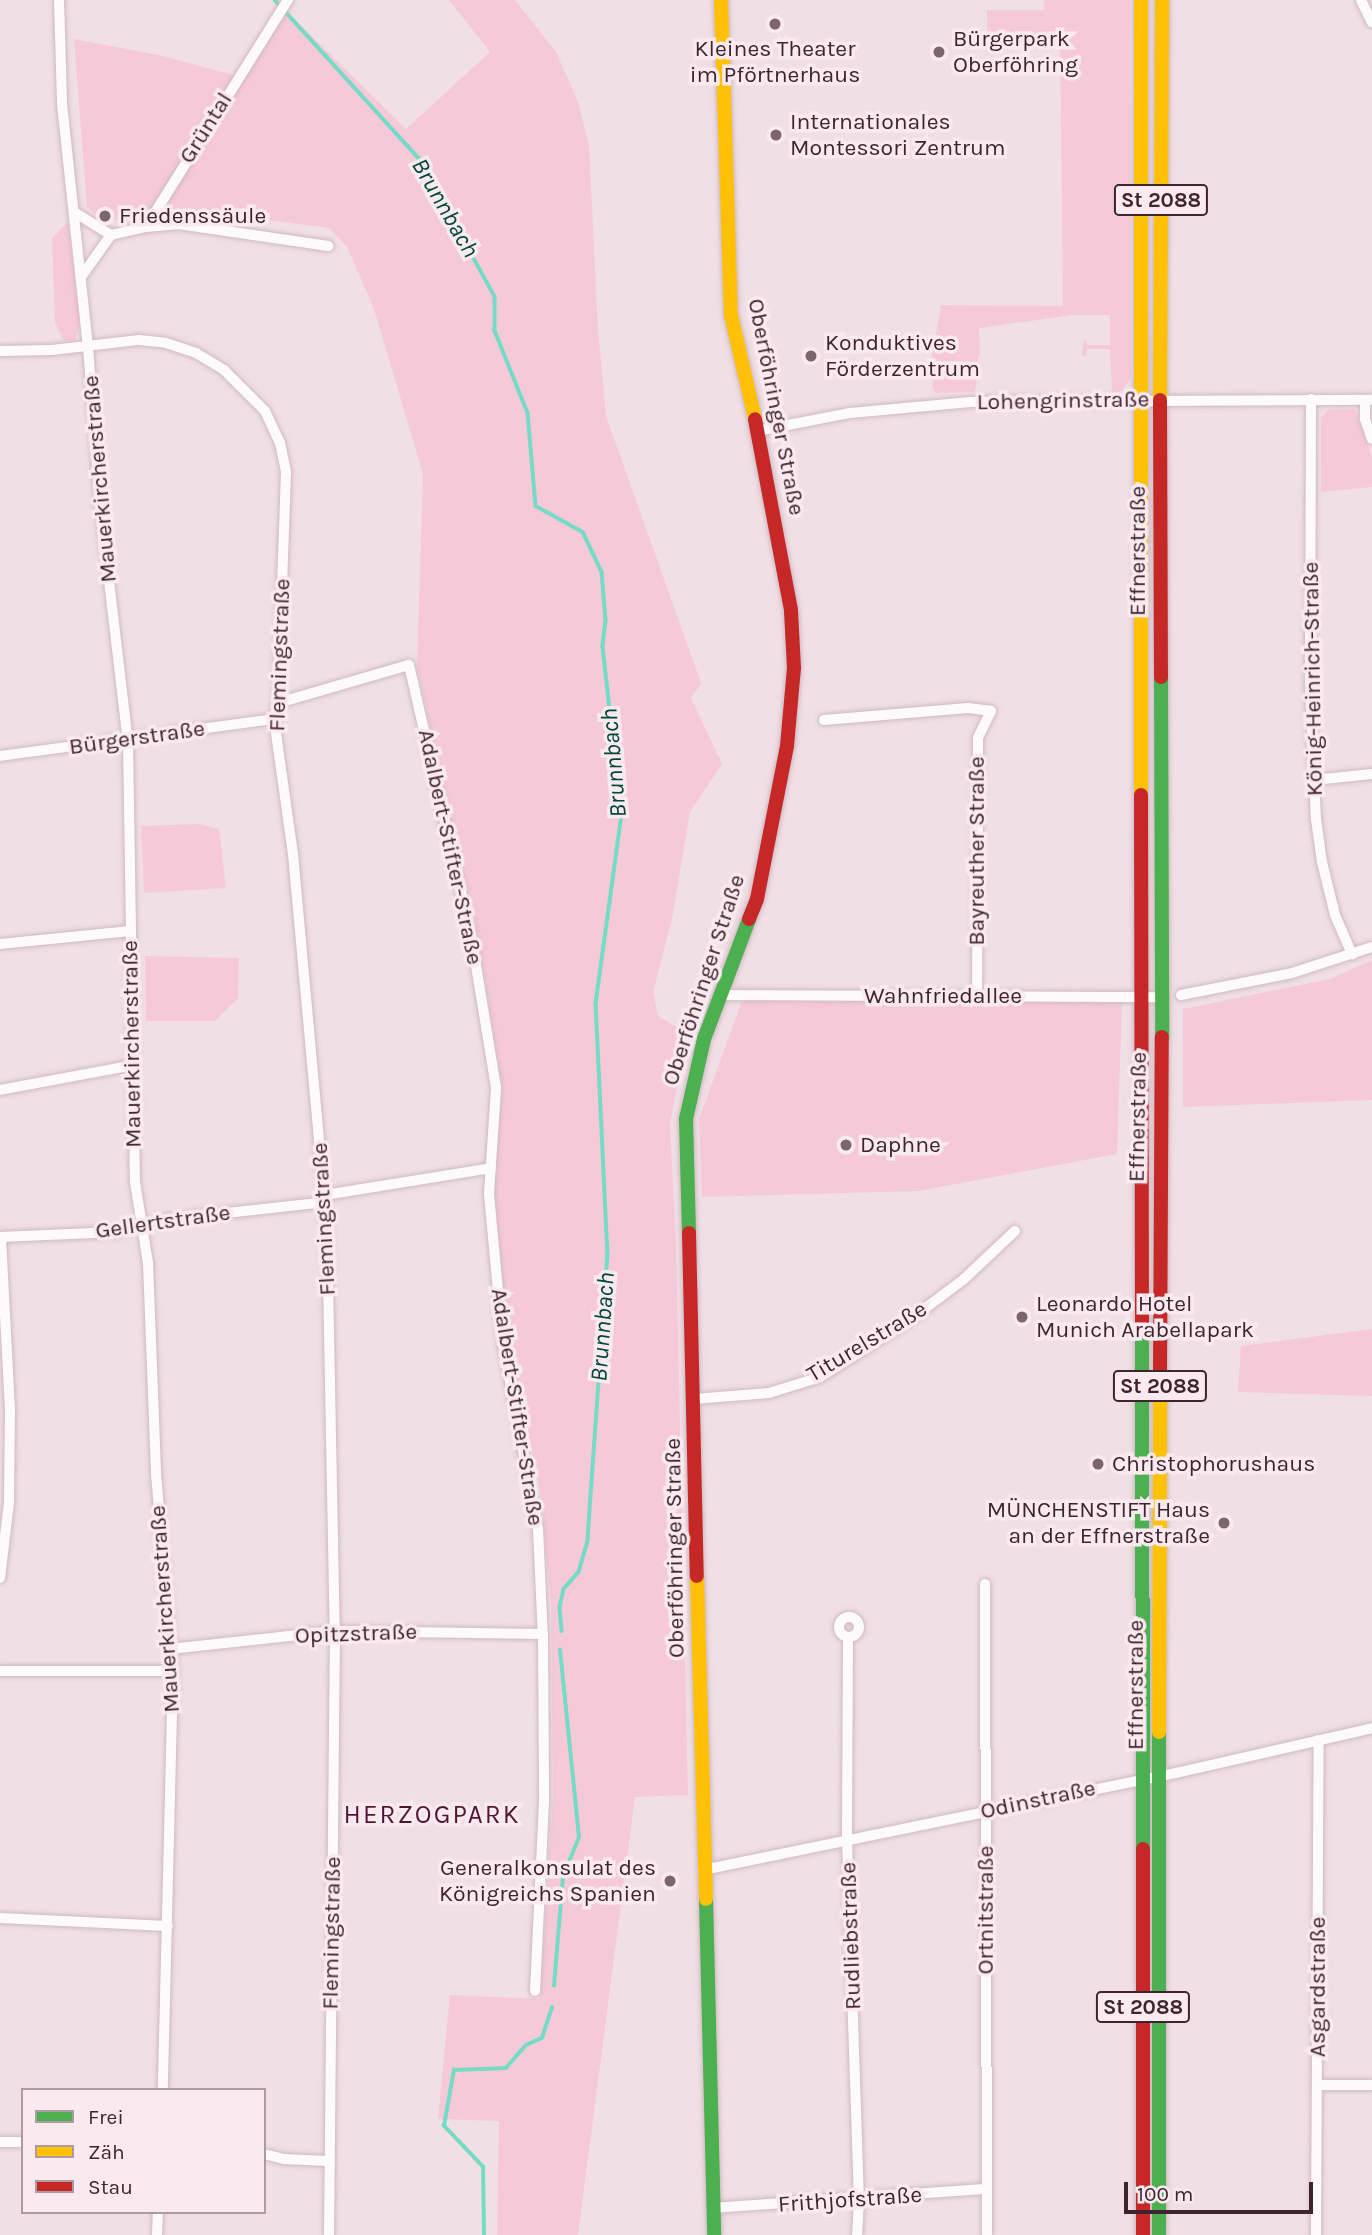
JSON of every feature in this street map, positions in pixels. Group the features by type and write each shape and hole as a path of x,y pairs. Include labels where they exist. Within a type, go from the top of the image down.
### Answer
{"main road":[{"name":"Oberföhringer Straße","path":"714,2235 685,1119 704,1039 723,995 757,899 787,746 794,668 791,610 757,431 733,326 728,270 721,0"},
{"name":"Effnerstraße","path":"1141,0 1143,2235"},
{"name":"Effnerstraße","path":"1159,2235 1163,997 1160,400 1162,0"}],"street":[{"name":"Mauerkircherstraße","path":"59,0 62,104 88,347 100,504 128,741 135,1182 148,1263 156,1474 173,1671 163,2088"},
{"name":"Grüntal","path":"146,227 288,0"},
{"path":"1361,0 1372,23"},
{"path":"74,212 111,235"},
{"path":"81,277 111,235 146,227 178,224 328,246"},
{"name":"Flemingstraße","path":"0,351 88,347 139,340 166,343 196,354 224,370 265,411 279,443 286,472 278,704 274,719 293,854 325,1198 335,1631 328,2235"},
{"name":"König-Heinrich-Straße","path":"1311,399 1310,684 1314,780 1322,862 1335,915 1352,954"},
{"name":"Lohengrinstraße","path":"757,431 850,413 930,404 1160,400 1369,401"},
{"path":"1369,401 1365,419 1372,439"},
{"name":"Adalbert-Stifter-Straße","path":"278,704 409,665 471,935 496,1088 489,1194 503,1344 534,1504 543,1634 544,1801 535,1991"},
{"name":"Bayreuther Straße","path":"824,720 968,708 991,711 978,738 977,994"},
{"name":"Bürgerstraße","path":"0,756 128,741 274,719"},
{"path":"1314,780 1372,774"},
{"path":"0,944 130,930"},
{"path":"1181,995 1292,974 1372,947"},
{"name":"Wahnfriedallee","path":"723,995 977,994 1163,997"},
{"path":"0,1090 134,1065"},
{"name":"Gellertstraße","path":"1,1237 116,1232 163,1220 325,1198 491,1168"},
{"name":"Titurelstraße","path":"694,1399 769,1393 820,1377 907,1322 964,1279 1015,1231"},
{"path":"0,1578 9,1502 10,1423 1,1237"},
{"name":"Ortnitstraße","path":"985,1584 987,2235"},
{"name":"Opitzstraße","path":"170,1649 335,1631 543,1634"},
{"name":"Rudliebstraße","path":"848,1637 847,1839 859,2199 857,2235"},
{"path":"0,1671 173,1671"},
{"name":"Odinstraße","path":"703,1870 1160,1776 1372,1728"},
{"name":"Asgardstraße","path":"1316,2235 1319,1740"},
{"path":"0,1918 168,1926"},
{"path":"1318,2085 1372,2085"},
{"path":"0,2142 21,2142"},
{"path":"266,2154 284,2159 327,2161"},
{"name":"Frithjofstraße","path":"713,2208 986,2189"},
{"path":"157,2235 158,2214"}],"shaded area":[{"path":"449,0 515,0 556,52 578,102 589,146 598,329 606,416 701,683 691,698 722,764 690,812 672,919 653,992 658,1016 688,1033 670,1123 676,1245 688,1795 635,1797 578,2235 497,2235 499,2121 438,2119 450,1995 540,1999 553,1796 551,1603 540,1489 509,1342 494,1195 502,1087 483,966 417,666 423,474 374,309 347,247 329,228 253,218 251,228 174,217 103,221 87,207 74,39 163,56 244,78 286,11 406,129 490,52"},
{"path":"1044,0 1130,0 1131,377 1123,390 1112,394 1110,349 1087,349 1086,356 1082,355 1084,339 1088,345 1110,345 1110,315 1073,315 979,328 980,353 977,362 969,363 970,376 977,376 975,392 936,393 933,389 932,357 941,305 1063,306 1060,33 987,33 987,10 1044,10"},
{"path":"68,222 81,322 75,340 64,341 55,323 52,238"},
{"path":"1355,409 1372,457 1372,487 1321,492 1321,418 1328,410"},
{"path":"199,824 219,829 226,888 144,893 141,826"},
{"path":"145,956 239,958 238,998 215,1021 146,1021"},
{"path":"1372,960 1372,1100 1183,1107 1183,1009 1330,979"},
{"path":"976,997 1122,1003 1117,1154 918,1191 702,1197 699,1119 743,998"},
{"path":"1372,1329 1372,1396 1238,1392 1241,1346"}],"waterway":[{"name":"Brunnbach","path":"275,0 419,158 495,297 495,331 528,413 536,506 583,532 602,572 606,621 603,647 612,727 608,742 623,807 596,1003 608,1253 588,1541 579,1572 564,1589 560,1608 562,1631"},
{"name":"Brunnbach","path":"554,1986 563,1877 579,1837 560,1650"},
{"name":"Brunnbach","path":"484,2235 483,2167 444,2126 454,2070 506,2068 526,2045 542,2038 552,2008"}],"traffic: fast":[{"path":"1161,677 1162,1037"},
{"path":"689,1233 686,1119 704,1039 749,919"},
{"path":"1142,1332 1143,1849"},
{"path":"1159,1732 1159,2235"},
{"path":"706,1899 714,2235"}],"traffic: slow":[{"path":"721,0 731,315 755,419"},
{"path":"1141,0 1141,401"},
{"path":"1160,400 1162,0"},
{"path":"1141,401 1141,795"},
{"path":"1159,1732 1160,1374"},
{"path":"697,1576 706,1899"}],"traffic: jam":[{"path":"1160,400 1161,677"},
{"path":"749,919 757,899 787,746 794,668 791,610 755,419"},
{"path":"1141,795 1142,1332"},
{"path":"1160,1374 1162,1037"},
{"path":"689,1233 697,1576"},
{"path":"1143,1849 1143,2235"}],"place":[{"name":"Kleines Theater im Pförtnerhaus","path":"775,24"},
{"name":"Bürgerpark Oberföhring","path":"939,52"},
{"name":"Internationales Montessori Zentrum","path":"776,135"},
{"name":"Friedenssäule","path":"105,216"},
{"name":"Konduktives Förderzentrum","path":"811,356"},
{"name":"Daphne","path":"846,1145"},
{"name":"Leonardo Hotel Munich Arabellapark","path":"1022,1317"},
{"name":"Christophorushaus","path":"1098,1464"},
{"name":"MÜNCHENSTIFT Haus an der Effnerstraße","path":"1224,1523"},
{"name":"Generalkonsulat des Königreichs Spanien","path":"670,1881"}],"district":[{"name":"HERZOGPARK","path":"432,1815"}]}
